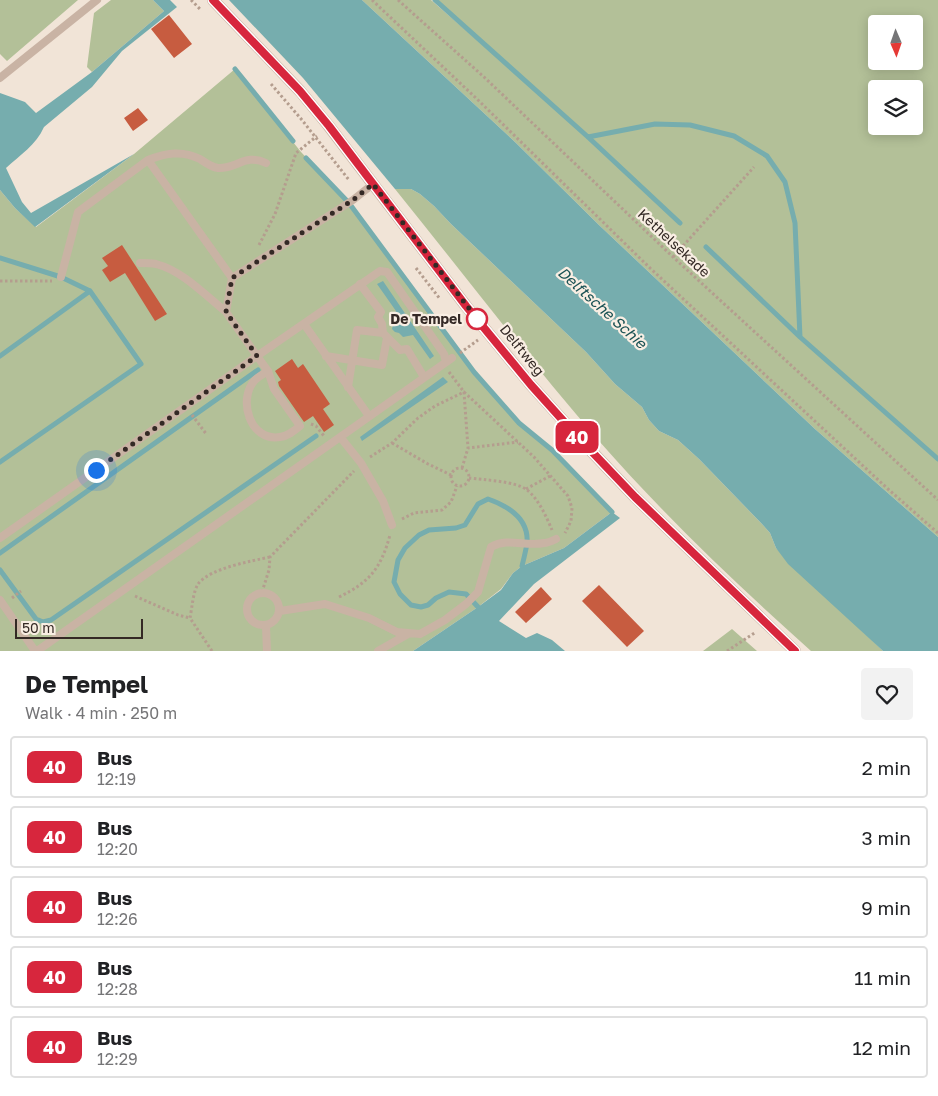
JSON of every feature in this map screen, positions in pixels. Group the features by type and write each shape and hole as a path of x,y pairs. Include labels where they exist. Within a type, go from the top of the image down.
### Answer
{"street":[{"name":"Delftweg","path":"213,0 278,67 329,126 466,306 531,385 635,497 795,651"}],"lane":[{"path":"0,78 97,0"},
{"path":"61,277 78,212 148,160 170,153 180,153 218,168 251,158 266,162"},
{"path":"148,160 232,278"},
{"path":"226,312 232,278 353,200 373,184"},
{"path":"140,262 156,264 173,271 226,312 268,371 274,389 300,426 288,435 269,437 254,428 250,421 247,403 248,393 256,379 268,371"},
{"path":"0,526 3,535 380,271 388,272 449,360 123,592 36,651 0,600"},
{"path":"326,356 382,365 385,336 378,317 381,312 360,284"},
{"path":"304,324 369,416"},
{"path":"348,386 357,330 385,336 400,350 407,350 424,377"},
{"path":"340,438 362,463 383,501 392,525"},
{"path":"280,611 324,604 369,618 397,632 420,634 444,620 466,604 478,592 491,548 506,542 543,544 556,539"},
{"path":"262,592 275,599 280,611 278,618 272,624 266,626 250,619 246,613 247,604 252,596 262,592"},
{"path":"266,626 267,651"},
{"path":"378,651 408,634"}],"path":[{"path":"191,0 204,12"},
{"path":"372,0 498,119 650,268 888,490 938,533"},
{"name":"Kethelsekade","path":"398,0 484,77 673,257 938,500"},
{"path":"266,79 316,137 361,194"},
{"path":"245,269 264,238 275,214 296,153 329,126"},
{"path":"673,257 754,167"},
{"path":"413,264 442,301"},
{"path":"0,281 50,281 61,277"},
{"path":"469,346 475,342 470,335"},
{"path":"449,360 449,372 464,392 534,457 568,496 572,508 571,521 565,533 556,539 545,513 526,489 499,481 469,478"},
{"path":"190,618 194,593 199,583 218,571 241,563 270,557 362,463 392,443 418,418 435,406 464,392"},
{"path":"462,468 468,448 464,392"},
{"path":"196,421 207,435"},
{"path":"300,426 311,424 316,426 330,446"},
{"path":"468,448 518,442"},
{"path":"392,443 428,464 451,474"},
{"path":"456,468 462,468 468,473 469,478 466,484 457,486 452,483 451,474 456,468"},
{"path":"526,489 550,476"},
{"path":"324,604 357,588 372,575 386,549 392,525 414,513 442,510 451,502 457,486"},
{"path":"262,592 269,570 270,557"},
{"path":"13,597 21,591"},
{"path":"123,592 178,615 190,618 212,651"},
{"path":"727,651 746,638"}],"green space":[{"path":"0,0 78,0 7,61 0,54"},
{"path":"111,0 153,0 164,11 92,72 87,67 94,13"},
{"path":"362,0 431,0 539,94 435,0 938,0 938,537 815,429 599,225 515,142"},
{"path":"235,69 301,152 349,203 474,372 519,423 552,450 612,512 564,548 522,566 513,573 501,589 478,607 413,651 0,651 0,190 15,208 36,227 134,154"},
{"path":"395,189 411,189 434,206 586,352 615,384 642,407 649,420 659,431 678,440 699,459 770,533 776,548 883,651 811,651 756,601 676,523 599,441"},
{"path":"732,629 757,651 703,651"}],"water":[{"path":"153,0 170,0 177,7 122,51 92,87 44,127 32,144 6,168 22,202 31,213 134,154 35,227 0,190 0,93 25,102 36,113 92,72 164,11"},
{"name":"Delftsche Schie","path":"229,0 362,0 515,142 599,225 815,429 938,537 938,651 883,651 788,564 776,548 770,533 699,459 678,440 659,431 649,420 642,407 615,384 586,352 434,206 411,189 395,189 303,78"},
{"path":"383,281 434,356 430,359 413,335 403,337 392,329 393,325 390,321 396,311 377,284"},
{"path":"443,377 448,382 362,441 360,437"},
{"path":"612,512 620,518 534,584 499,621 526,638 537,633 552,640 565,651 413,651 501,590 513,573 522,566 564,548"}],"building":[{"path":"169,15 192,44 174,58 151,29"},
{"path":"138,108 148,120 133,131 124,118"},
{"path":"122,245 167,314 155,321 125,273 110,282 102,270 108,266 102,258"},
{"path":"292,359 298,368 303,364 330,404 323,409 334,425 324,432 313,416 304,422 279,386 278,382 281,380 275,371"},
{"path":"599,585 644,631 627,647 582,601"},
{"path":"541,587 552,599 526,623 515,612"}],"waterway":[{"path":"435,0 588,137 680,223"},
{"path":"235,69 293,141"},
{"path":"588,137 655,124 690,125 734,136 767,156 785,182 795,223 800,337"},
{"path":"306,158 349,203 474,372 519,423 552,450 612,512"},
{"path":"706,247 800,337 938,459"},
{"path":"0,258 61,277 90,291 141,364 0,462"},
{"path":"0,356 90,291"},
{"path":"0,553 258,370"},
{"path":"0,570 36,619 43,622 51,620 316,436"},
{"path":"478,607 466,594 449,592 436,598 428,605 421,607 411,605 400,594 394,582 398,560 405,548 419,535 429,530 456,528 465,525 478,504 488,499 510,510 521,520 525,527 527,543 522,566"}],"bus line":[{"name":"40","path":"213,0 278,67 329,126 466,306 531,385 635,497 795,651"}],"place":[{"name":"De Tempel","path":"477,319"}],"route":[{"path":"96,470 257,356 226,312 232,278 353,200 373,184 477,319"}]}
